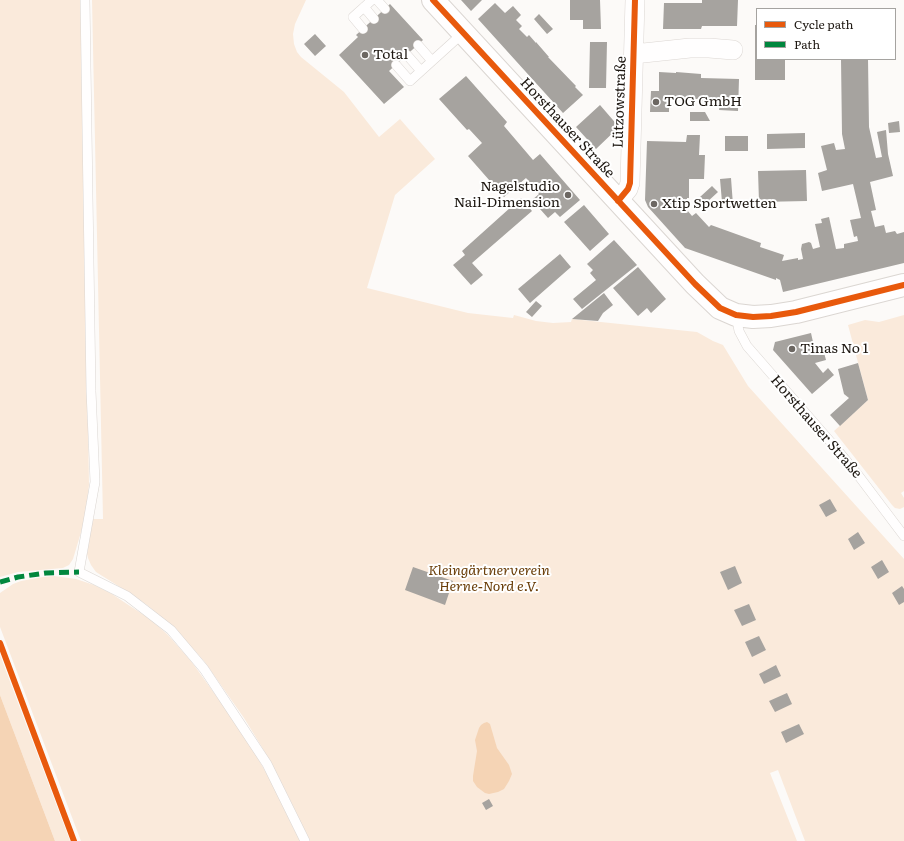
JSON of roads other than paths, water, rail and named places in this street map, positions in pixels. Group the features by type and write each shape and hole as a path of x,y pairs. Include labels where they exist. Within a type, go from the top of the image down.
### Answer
{"main road":[{"name":"Horsthauser Straße","path":"433,0 695,284 720,308 736,315 753,317 771,316 796,312 904,285"}],"street":[{"name":"Lützowstraße","path":"618,201 628,189 630,183 635,0"},
{"name":"Lützowstraße","path":"634,54 690,48 733,50"}],"lane":[{"path":"85,0 95,482 79,572 127,596 171,630 204,669 267,764 305,841"},
{"path":"363,29 353,17 372,0"},
{"path":"377,0 385,9"},
{"path":"364,7 374,19"},
{"path":"396,65 410,81 463,33"},
{"path":"418,45 432,61"},
{"path":"407,55 421,71"},
{"name":"Horsthauser Straße","path":"736,315 739,331 747,346 849,464 904,536"}],"place":[{"name":"Total","path":"365,55"},
{"name":"TOG GmbH","path":"656,102"},
{"name":"Nagelstudio Nail-Dimension","path":"568,195"},
{"name":"Xtip Sportwetten","path":"654,204"},
{"name":"Tinas No 1","path":"792,349"}],"park label":[{"name":"Kleingärtnerverein Herne-Nord e.V.","path":"489,580"}]}
